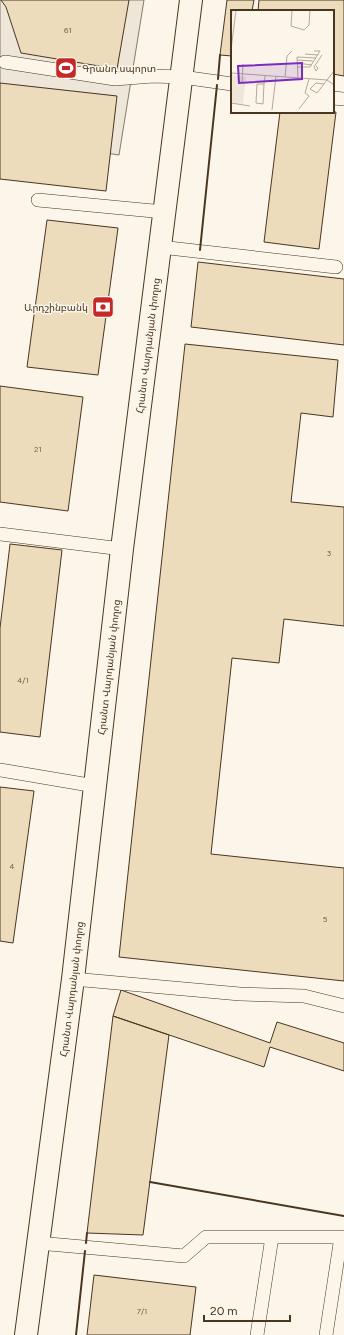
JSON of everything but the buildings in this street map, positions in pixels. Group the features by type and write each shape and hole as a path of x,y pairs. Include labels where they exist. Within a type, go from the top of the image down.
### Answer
{"street":[{"name":"Հրանտ Վարդանյան փողոց","path":"26,1335 73,979 122,549 191,0"}],"lane":[{"path":"4,62 115,79 153,76 182,77 231,84"},
{"path":"334,98 344,99"},
{"path":"38,200 164,212"},
{"path":"160,247 336,267"},
{"path":"0,534 122,549"},
{"path":"0,770 95,786"},
{"path":"73,979 240,994 304,996 344,1006"},
{"path":"38,1243 184,1256 206,1237 342,1237 326,1335"},
{"path":"257,1335 272,1237"}],"shaded area":[{"name":"Գրանդ սպորտ","path":"0,0 144,0 119,155 0,137"}],"wall":[{"path":"218,79 220,55"},
{"path":"200,250 217,85"},
{"path":"150,1182 344,1216"},
{"path":"86,1243 87,1233"},
{"path":"76,1335 85,1251"}],"place":[{"name":"Գրանդ սպորտ","path":"66,68"},
{"name":"Արդշինբանկ","path":"103,307"}]}
